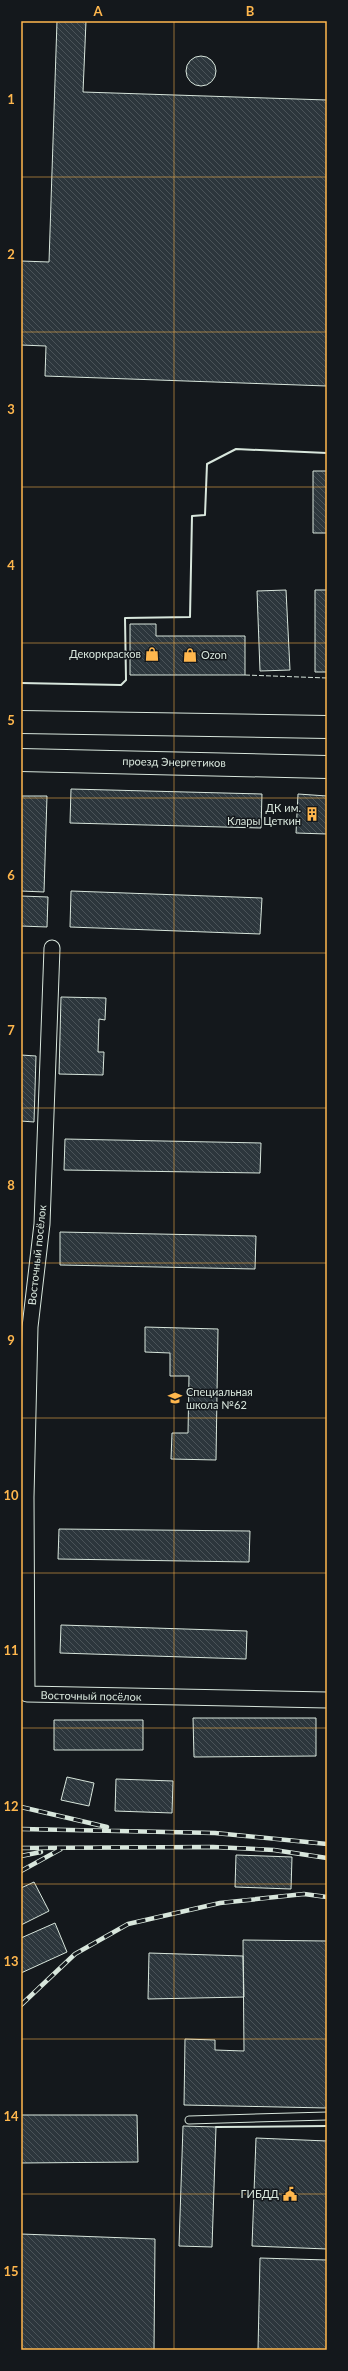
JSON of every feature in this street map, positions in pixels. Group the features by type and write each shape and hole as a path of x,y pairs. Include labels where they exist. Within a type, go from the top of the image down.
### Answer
{"main road":[{"path":"21,722 327,727"},
{"name":"проезд Энергетиков","path":"21,760 327,767"}],"street":[{"name":"Восточный посёлок","path":"52,948 42,1224 30,1327 26,1497 27,1694 327,1700"}],"lane":[{"path":"189,2120 327,2116"}],"building":[{"path":"57,21 86,21 83,92 327,100 327,386 45,376 46,346 21,345 21,261 49,262"},
{"path":"201,56 212,60 216,71 212,82 201,86 190,82 186,71 190,60"},
{"path":"313,471 327,471 327,533 313,533"},
{"path":"286,590 290,670 260,671 257,591"},
{"path":"315,590 327,590 327,672 315,672"},
{"path":"130,624 156,624 156,636 245,636 245,675 130,675"},
{"path":"71,789 262,794 261,828 70,823"},
{"name":"ДК им. Клары Цеткин","path":"298,794 327,796 327,834 296,833"},
{"path":"21,796 47,796 44,892 21,891"},
{"path":"71,891 262,898 260,934 70,927"},
{"path":"21,896 48,897 47,927 21,926"},
{"path":"61,997 106,998 105,1020 99,1019 98,1052 104,1052 103,1075 59,1074"},
{"path":"21,1055 36,1056 34,1122 21,1121"},
{"path":"65,1139 261,1143 260,1173 64,1170"},
{"path":"60,1232 256,1236 255,1269 60,1265"},
{"path":"145,1327 218,1329 216,1460 171,1459 172,1433 188,1433 189,1376 170,1376 170,1353 145,1352"},
{"path":"59,1529 250,1531 249,1562 58,1559"},
{"path":"61,1625 247,1631 246,1659 60,1653"},
{"path":"193,1718 316,1718 316,1756 194,1757"},
{"path":"54,1720 143,1720 143,1750 54,1750"},
{"path":"67,1777 94,1783 89,1806 61,1800"},
{"path":"116,1779 173,1781 172,1813 115,1811"},
{"path":"236,1855 292,1857 291,1889 235,1887"},
{"path":"34,1882 49,1911 21,1925 21,1888"},
{"path":"55,1923 67,1952 21,1973 21,1938"},
{"path":"243,1940 327,1941 327,2108 184,2105 185,2039 215,2040 215,2050 244,2051"},
{"path":"149,1953 243,1956 244,1997 148,1999"},
{"path":"21,2115 137,2115 138,2162 21,2163"},
{"path":"183,2126 216,2127 212,2247 179,2246"},
{"name":"ГИБДД","path":"256,2138 327,2141 327,2249 252,2246"},
{"path":"21,2234 155,2239 154,2350 21,2350"},
{"path":"260,2258 327,2260 327,2350 258,2350"}],"railway":[{"path":"21,1807 107,1827"},
{"path":"21,1829 215,1833 327,1844"},
{"path":"21,1848 213,1847 274,1850 327,1858"},
{"path":"21,1871 61,1849"},
{"path":"21,1856 41,1852"},
{"path":"21,2005 75,1954 128,1924 220,1903 304,1894 327,1897"}],"fence":[{"path":"245,675 327,678"}],"wall":[{"path":"21,683 121,685 126,680 125,618 190,617 192,516 205,515 207,464 236,449 327,453"},
{"path":"216,2127 327,2126"}],"place":[{"name":"Декоркрасков","path":"152,654"},
{"name":"Ozon","path":"190,655"},
{"name":"ДК им. Клары Цеткин","path":"312,814"},
{"name":"Специальная школа №62","path":"175,1398"},
{"name":"ГИБДД","path":"290,2194"}]}
